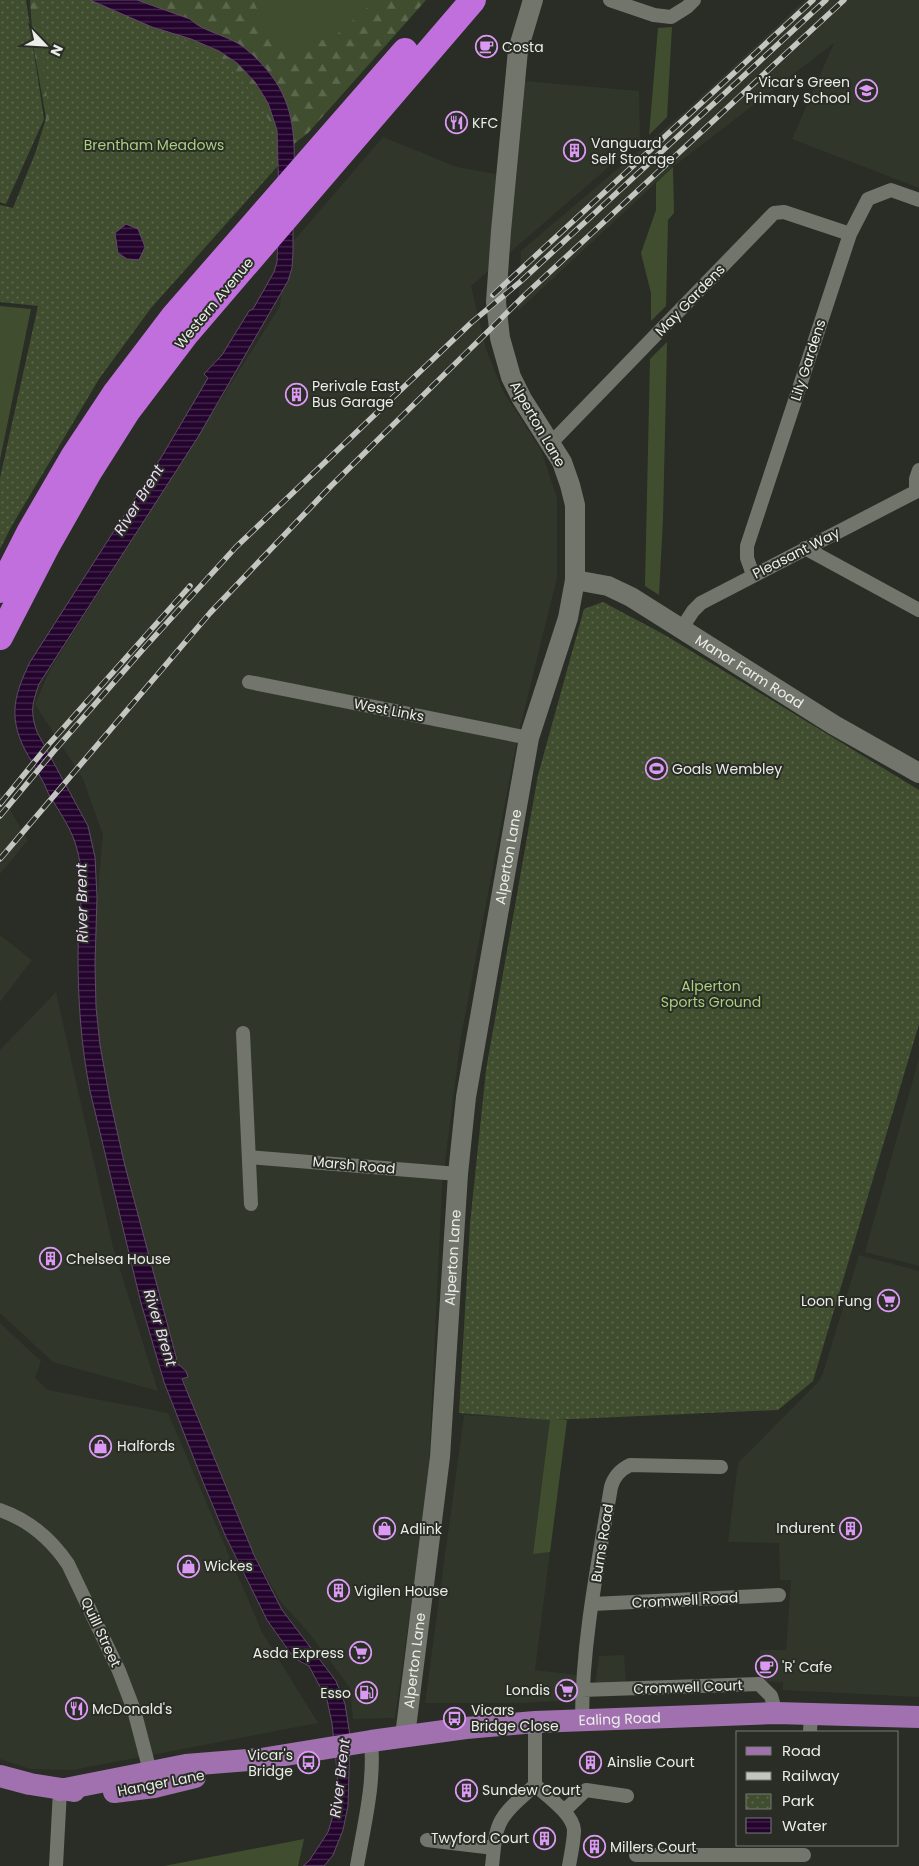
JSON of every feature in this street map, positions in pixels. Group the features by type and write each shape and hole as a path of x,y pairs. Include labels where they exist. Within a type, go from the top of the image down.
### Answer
{"highway":[{"name":"Western Avenue","path":"0,637 46,546 127,412 187,333 242,254 308,177 450,0"},
{"name":"Western Avenue","path":"308,177 474,0"},
{"name":"Western Avenue","path":"0,590 30,531 63,474 116,392 174,317 242,254"}],"main road":[{"name":"Alperton Lane","path":"405,1736 440,1457 458,1174 466,1097 529,738 568,618 575,580 575,505 570,485 562,462 511,378 500,338 496,302 518,50 533,0"},
{"name":"Manor Farm Road","path":"575,580 608,586 631,597 834,724 919,773"},
{"name":"Ealing Road","path":"322,1750 405,1736 535,1722 776,1713 810,1723 919,1717"},
{"name":"Hanger Lane","path":"0,1776 60,1790 109,1793 152,1779 322,1750"}],"street":[{"path":"610,0 654,14 672,17 694,0"},
{"name":"Lily Gardens","path":"754,575 747,558 747,546 850,234 868,199 891,190 919,200"},
{"name":"May Gardens","path":"551,443 774,213 784,212 850,234"},
{"path":"917,491 916,479 919,470"},
{"name":"Pleasant Way","path":"682,628 693,611 701,603 917,491"},
{"path":"805,548 919,610"},
{"name":"West Links","path":"249,682 529,738"},
{"path":"243,1033 251,1204"},
{"name":"Marsh Road","path":"249,1157 458,1174"},
{"name":"Burns Road","path":"582,1721 582,1690 592,1604 611,1487 618,1473 630,1464 721,1467"},
{"name":"Quill Street","path":"0,1510 20,1519 40,1532 59,1550 68,1564 119,1671 134,1710 152,1779"},
{"name":"Cromwell Road","path":"592,1604 779,1595"},
{"name":"Cromwell Court","path":"582,1690 760,1684 771,1696 776,1713"},
{"path":"492,1866 494,1848 501,1821 505,1814 535,1785 535,1722"},
{"path":"357,1866 370,1793 373,1760 363,1742"},
{"path":"535,1785 564,1811 573,1824 574,1830 569,1866"},
{"path":"56,1866 60,1790"},
{"path":"564,1811 586,1790 627,1796"},
{"path":"427,1840 494,1848"},
{"path":"636,1855 804,1855"}],"shaded area":[{"path":"805,0 919,0 919,188 792,139 834,43 673,167 518,311 521,251 682,114"},
{"path":"515,80 639,91 640,140 471,286 486,349 503,391 541,450 557,498 557,578 517,740 461,1037 442,1186 428,1487 395,1718 353,1719 350,1688 309,1633 280,1601 240,1528 191,1404 146,1256 102,1076 91,966 103,835 83,779 35,704 50,670 280,306 285,251 383,137 457,167 506,176"},
{"path":"0,793 28,840 0,874"},
{"path":"0,935 32,960 0,1002"},
{"path":"56,992 113,1247 158,1391 53,1362 0,1313 0,1050"},
{"path":"919,1058 919,1266 865,1252"},
{"path":"859,1255 919,1271 919,1697 783,1690 783,1682 759,1681 760,1650 786,1650 791,1580 780,1580 779,1543 728,1542 738,1463 819,1381"},
{"path":"0,1323 41,1361 35,1378 48,1390 168,1413 262,1632 318,1723 73,1770 30,1769 0,1759"},
{"path":"464,1415 550,1419 533,1553 550,1552 535,1670 577,1675 575,1700 524,1703 425,1703"},
{"path":"624,1655 626,1683 595,1686 599,1656"}],"green space":[{"path":"0,0 26,0 44,119 6,204 0,202"},
{"path":"30,0 253,0 263,22 286,51 335,36 376,0 426,0 308,133 294,144 69,129 21,200 46,118 33,44"},
{"name":"Brentham Meadows","path":"37,0 110,0 225,62 259,100 282,146 283,160 151,308 99,379 11,527 0,549 0,478 38,306 0,302 0,205 13,208 49,119"},
{"path":"160,0 404,0 312,104"},
{"path":"672,27 667,117 649,135 658,28"},
{"path":"673,167 674,213 668,220 666,306 651,321 651,293 641,253 656,210 656,183"},
{"path":"0,306 31,309 0,460"},
{"path":"667,342 663,519 659,595 645,586 650,359"},
{"name":"Alperton Sports Ground","path":"603,602 665,635 919,790 919,1024 813,1381 778,1410 550,1420 459,1413 470,1224 486,1070 538,775 584,609"},
{"path":"550,1419 567,1420 550,1552 533,1554"},
{"path":"304,1839 298,1866 164,1866"}],"water":[{"name":"River Brent","path":"90,0 137,0 190,19 202,28 240,44 263,65 276,82 285,98 293,133 293,252 292,268 288,281 198,437 39,684 33,703 33,719 37,732 88,826 95,857 97,897 96,1007 100,1045 125,1166 178,1364 186,1371 188,1377 182,1379 254,1555 282,1610 336,1681 345,1704 350,1736 348,1806 343,1830 333,1855 324,1866 303,1866 309,1861 328,1832 335,1809 338,1789 332,1723 327,1700 309,1666 294,1658 267,1620 225,1535 164,1382 141,1303 87,1074 82,1040 79,989 80,861 69,829 24,748 16,725 15,714 17,694 30,662 162,456 208,378 204,374 222,355 249,311 253,309 274,272 277,262 279,197 277,130 268,103 255,82 237,63 219,51 191,39 152,27"},
{"path":"126,224 138,229 145,247 139,260 127,259 118,253 115,233"}],"railway":[{"path":"493,295 813,0"},
{"path":"0,816 145,647 236,547 472,322 520,282 826,0"},
{"path":"0,859 210,613 331,486 526,294 844,0"},
{"path":"0,804 49,744 190,586"}],"place":[{"name":"Costa","path":"486,47"},
{"name":"Vicar's Green Primary School","path":"866,90"},
{"name":"KFC","path":"456,123"},
{"name":"Vanguard Self Storage","path":"575,151"},
{"name":"Perivale East Bus Garage","path":"296,394"},
{"name":"Goals Wembley","path":"656,769"},
{"name":"Chelsea House","path":"50,1259"},
{"name":"Loon Fung","path":"888,1301"},
{"name":"Halfords","path":"101,1446"},
{"name":"Indurent","path":"851,1528"},
{"name":"Adlink","path":"384,1529"},
{"name":"Wickes","path":"188,1566"},
{"name":"Vigilen House","path":"338,1591"},
{"name":"Asda Express","path":"360,1653"},
{"name":"'R' Cafe","path":"766,1667"},
{"name":"Londis","path":"566,1690"},
{"name":"Esso","path":"367,1693"},
{"name":"McDonald's","path":"76,1709"},
{"name":"Vicars Bridge Close","path":"455,1718"},
{"name":"Ainslie Court","path":"591,1762"},
{"name":"Vicar's Bridge","path":"309,1763"},
{"name":"Sundew Court","path":"466,1790"},
{"name":"Twyford Court","path":"545,1838"},
{"name":"Millers Court","path":"594,1847"}]}
